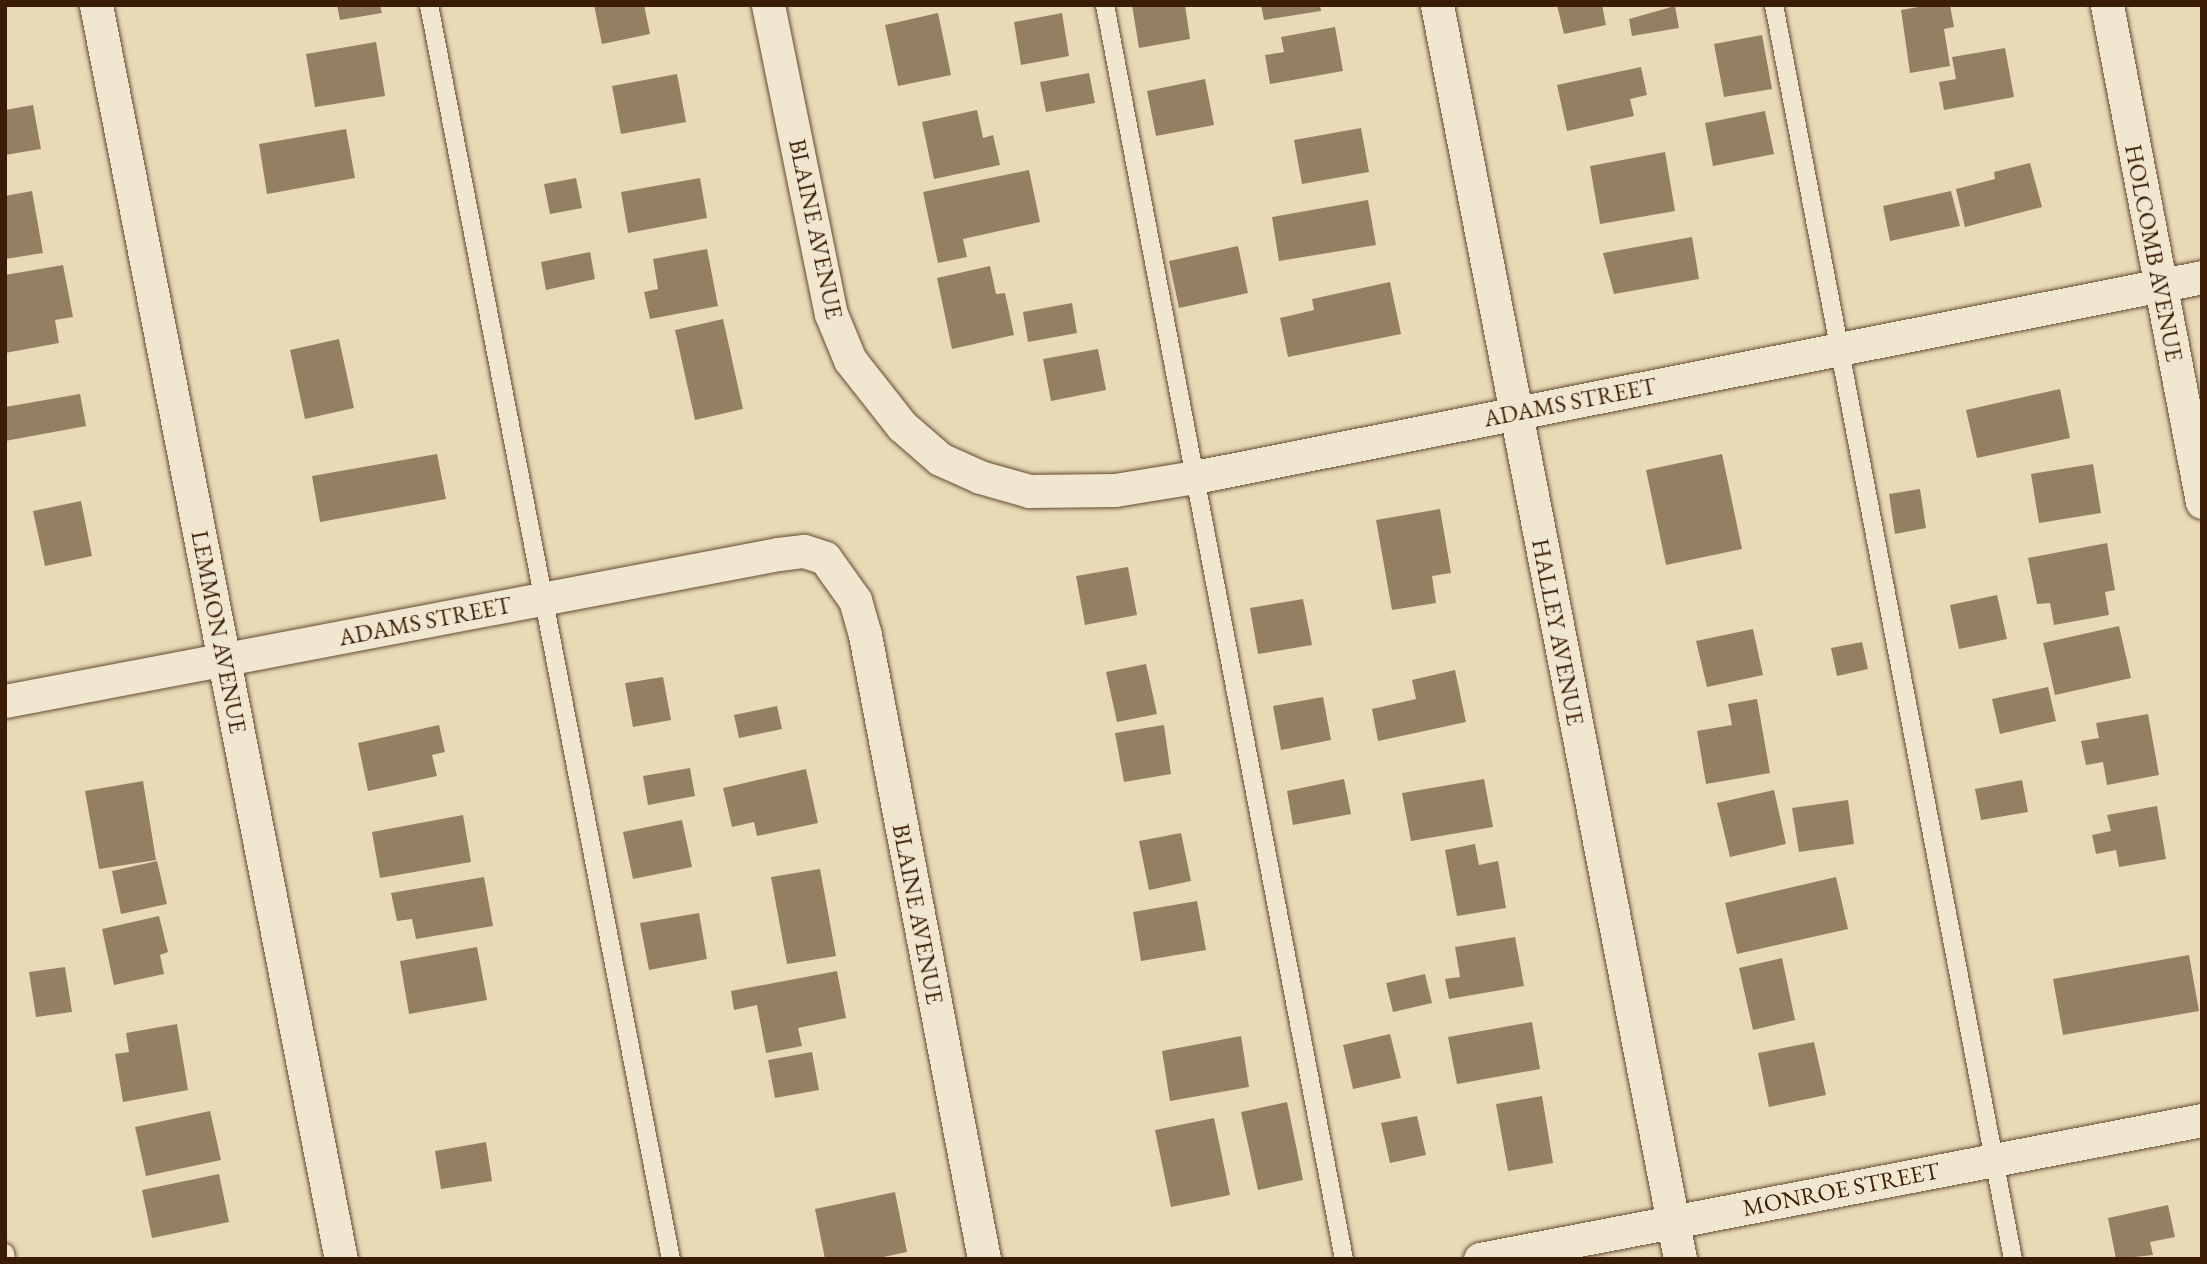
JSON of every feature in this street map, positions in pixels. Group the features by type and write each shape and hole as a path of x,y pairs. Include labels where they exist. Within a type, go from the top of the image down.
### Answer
{"street":[{"name":"LEMMON AVENUE","path":"96,5 341,1259"},
{"name":"BLAINE AVENUE","path":"768,5 831,314 850,360 870,391 940,460"},
{"name":"HALLEY AVENUE","path":"1437,5 1680,1259"},
{"name":"HOLCOMB AVENUE","path":"2107,5 2202,502"},
{"name":"ADAMS STREET","path":"940,460 980,477 1030,491 1115,490 1195,477 2202,277"},
{"name":"ADAMS STREET","path":"5,701 804,551 825,558 838,574"},
{"name":"BLAINE AVENUE","path":"838,574 855,600 865,635 984,1259"},
{"name":"MONROE STREET","path":"1480,1259 2202,1120"}],"lane":[{"path":"429,5 671,1259"},
{"path":"1105,5 1343,1259"},
{"path":"1774,5 2013,1259"},
{"path":"5,1253 6,1259"}],"building":[{"path":"337,5 380,5 382,13 340,20"},
{"path":"594,5 644,5 650,34 602,44"},
{"path":"1132,5 1185,5 1190,39 1139,48"},
{"path":"1261,5 1320,5 1321,11 1264,20"},
{"path":"1557,5 1602,5 1606,25 1564,34"},
{"path":"1950,5 1954,27 1944,29 1950,66 1910,73 1901,10"},
{"path":"1675,6 1679,28 1632,36 1629,19"},
{"path":"938,13 951,75 898,86 885,25"},
{"path":"1062,13 1069,56 1021,65 1014,22"},
{"path":"1335,27 1343,71 1270,84 1265,55 1284,52 1281,37"},
{"path":"1762,35 1772,89 1724,97 1714,44"},
{"path":"376,42 385,96 315,107 306,54"},
{"path":"2005,48 2014,97 1944,110 1939,82 1956,79 1952,57"},
{"path":"1641,67 1647,95 1630,99 1634,116 1567,131 1557,85"},
{"path":"1089,73 1095,103 1046,112 1040,82"},
{"path":"677,74 686,122 621,134 612,86"},
{"path":"1205,79 1214,125 1156,136 1147,91"},
{"path":"33,105 41,149 5,155 5,110"},
{"path":"977,110 983,138 993,135 1000,165 934,179 922,122"},
{"path":"1765,111 1774,154 1713,166 1705,123"},
{"path":"1361,128 1369,172 1302,184 1294,140"},
{"path":"346,129 355,178 267,194 259,144"},
{"path":"1665,152 1675,211 1600,224 1590,166"},
{"path":"2030,163 2042,207 1965,227 1956,189 1995,179 1994,172"},
{"path":"1029,170 1040,222 963,239 967,257 938,263 923,192"},
{"path":"576,178 582,208 550,214 544,184"},
{"path":"700,178 707,218 628,233 621,192"},
{"path":"32,191 43,253 5,259 5,196"},
{"path":"1951,191 1960,226 1890,241 1883,206"},
{"path":"1368,200 1376,245 1279,261 1272,217"},
{"path":"1692,237 1699,279 1614,294 1603,253"},
{"path":"1238,246 1248,293 1179,308 1169,261"},
{"path":"707,249 718,306 650,319 644,292 658,289 653,259"},
{"path":"590,252 595,279 546,290 541,262"},
{"path":"63,265 73,317 55,320 59,343 5,353 5,275"},
{"path":"990,266 996,294 1005,293 1014,335 952,349 937,278"},
{"path":"1390,282 1401,334 1288,357 1280,318 1314,310 1312,299"},
{"path":"1072,303 1077,333 1028,342 1023,312"},
{"path":"723,319 743,409 695,420 675,330"},
{"path":"339,339 354,408 305,419 290,350"},
{"path":"1098,349 1106,390 1051,401 1043,359"},
{"path":"2060,389 2070,438 1977,458 1966,410"},
{"path":"80,394 86,426 5,441 5,407"},
{"path":"437,454 446,499 320,522 312,476"},
{"path":"1722,454 1742,549 1666,565 1646,470"},
{"path":"2093,464 2101,513 2039,523 2031,474"},
{"path":"1920,489 1926,528 1895,534 1889,494"},
{"path":"81,501 92,556 45,566 33,511"},
{"path":"1440,509 1451,573 1432,576 1436,603 1392,610 1376,520"},
{"path":"2107,543 2115,590 2105,592 2109,615 2054,625 2050,603 2037,604 2028,558"},
{"path":"1128,567 1137,615 1085,625 1076,576"},
{"path":"1997,595 2007,639 1959,649 1950,605"},
{"path":"1303,599 1312,645 1258,654 1250,608"},
{"path":"2119,626 2131,678 2055,695 2043,643"},
{"path":"1753,629 1763,675 1707,687 1696,641"},
{"path":"1862,642 1868,669 1837,676 1831,648"},
{"path":"1146,664 1157,714 1117,722 1106,672"},
{"path":"1455,670 1466,722 1378,741 1372,709 1416,699 1412,680"},
{"path":"663,677 671,720 633,727 625,683"},
{"path":"2048,687 2056,721 2000,734 1992,699"},
{"path":"1323,697 1331,740 1281,750 1273,706"},
{"path":"1757,699 1770,773 1706,784 1697,731 1732,725 1728,704"},
{"path":"777,706 782,729 739,738 734,715"},
{"path":"2148,714 2159,775 2107,785 2103,762 2086,765 2081,741 2099,738 2096,723"},
{"path":"439,725 445,752 432,755 437,776 368,791 358,743"},
{"path":"1164,725 1171,774 1124,782 1115,733"},
{"path":"690,768 695,796 648,805 643,776"},
{"path":"806,769 818,823 757,836 754,822 732,827 723,788"},
{"path":"1344,779 1351,814 1293,825 1287,791"},
{"path":"1484,779 1493,827 1411,841 1402,793"},
{"path":"2022,780 2028,812 1981,820 1975,789"},
{"path":"143,781 156,860 99,869 85,791"},
{"path":"1774,790 1786,844 1730,857 1717,803"},
{"path":"1848,800 1854,844 1799,852 1792,808"},
{"path":"2157,806 2166,859 2119,867 2116,850 2096,854 2092,835 2111,831 2107,815"},
{"path":"463,815 471,862 380,878 372,832"},
{"path":"682,820 692,867 633,879 623,832"},
{"path":"1181,833 1191,881 1149,890 1139,841"},
{"path":"1475,844 1479,865 1498,861 1506,908 1457,916 1445,850"},
{"path":"157,861 167,904 121,914 112,871"},
{"path":"820,869 836,956 787,964 771,877"},
{"path":"484,877 493,926 416,939 412,919 397,921 391,893"},
{"path":"1836,877 1848,929 1737,954 1725,903"},
{"path":"1197,901 1206,950 1141,961 1133,912"},
{"path":"699,913 707,959 649,970 640,923"},
{"path":"159,916 168,952 160,955 164,974 114,985 102,929"},
{"path":"1515,937 1524,986 1449,999 1445,979 1460,977 1455,947"},
{"path":"477,947 487,1000 409,1014 400,961"},
{"path":"2189,955 2199,1011 2063,1035 2053,979"},
{"path":"1782,958 1795,1020 1753,1030 1739,968"},
{"path":"65,967 72,1012 36,1017 29,972"},
{"path":"837,971 846,1018 798,1028 802,1046 766,1053 757,1005 734,1010 731,991"},
{"path":"1425,974 1432,1003 1393,1012 1386,983"},
{"path":"1532,1022 1540,1069 1457,1084 1448,1037"},
{"path":"177,1024 188,1090 123,1102 115,1054 129,1052 126,1033"},
{"path":"1390,1034 1401,1078 1353,1089 1343,1045"},
{"path":"1241,1036 1249,1087 1170,1101 1162,1051"},
{"path":"1814,1042 1826,1095 1769,1107 1758,1053"},
{"path":"812,1052 819,1090 775,1098 768,1060"},
{"path":"1542,1096 1553,1163 1508,1171 1496,1104"},
{"path":"1287,1102 1303,1180 1258,1190 1241,1112"},
{"path":"210,1111 221,1160 146,1176 135,1127"},
{"path":"1417,1116 1426,1155 1390,1163 1381,1123"},
{"path":"1214,1118 1230,1195 1171,1207 1155,1130"},
{"path":"486,1142 492,1181 441,1189 435,1151"},
{"path":"219,1174 229,1222 152,1238 142,1190"},
{"path":"895,1192 907,1252 874,1259 825,1259 815,1209"},
{"path":"2168,1205 2175,1237 2150,1242 2153,1255 2116,1259 2108,1218"}]}
